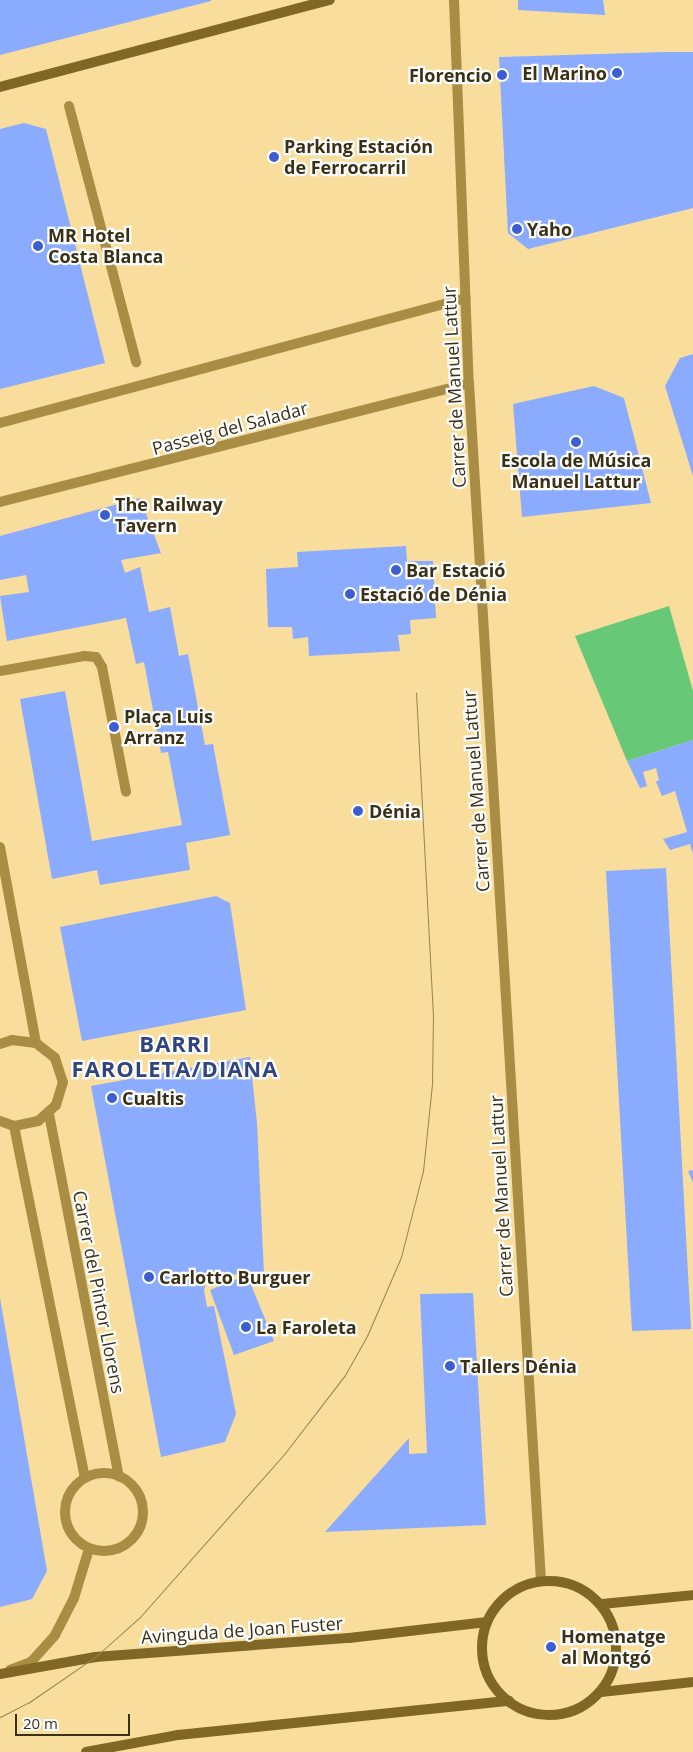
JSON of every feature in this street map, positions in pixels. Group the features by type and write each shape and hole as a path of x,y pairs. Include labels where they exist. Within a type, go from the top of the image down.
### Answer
{"main road":[{"path":"0,88 330,0"},
{"path":"541,1580 561,1581 578,1586 602,1604 613,1625 617,1642 616,1662 601,1692 580,1708 562,1714 542,1715 522,1710 492,1685 484,1666 481,1647 487,1622 493,1610 507,1595 524,1585 541,1580"},
{"path":"602,1604 693,1595"},
{"name":"Avinguda de Joan Fuster","path":"1,1674 95,1657 349,1638 487,1622"},
{"path":"601,1692 693,1682"},
{"path":"86,1752 178,1735 509,1701"}],"street":[{"name":"Carrer de Manuel Lattur","path":"454,0 469,384 541,1580"},
{"path":"69,106 136,362"},
{"path":"0,424 465,298"},
{"name":"Passeig del Saladar","path":"0,502 469,384"},
{"path":"0,671 84,656 96,657 102,667 126,792"},
{"path":"0,847 36,1043"},
{"path":"0,1044 12,1040 36,1043 55,1058 63,1082 61,1094 48,1114 26,1125 14,1126 0,1121"},
{"name":"Carrer del Pintor Llorens","path":"48,1114 119,1476"},
{"path":"14,1126 86,1478"},
{"path":"102,1473 119,1476 132,1485 140,1497 143,1513 140,1527 132,1540 119,1549 104,1551 89,1549 77,1541 68,1529 64,1515 66,1500 74,1487 86,1478 102,1473"},
{"path":"1,1674 31,1662 55,1635 74,1598 89,1549"}],"green space":[{"path":"669,606 693,691 693,740 627,761 575,636"}],"building":[{"path":"0,0 211,0 211,1 0,55"},
{"path":"518,0 603,0 605,15 518,10"},
{"path":"693,52 693,208 528,249 508,233 499,57"},
{"name":"MR Hotel Costa Blanca","path":"24,123 46,129 105,363 0,389 0,129"},
{"path":"693,354 693,476 665,386 680,358"},
{"name":"Escola de Música Manuel Lattur","path":"594,386 624,398 651,503 522,517 513,404"},
{"path":"140,498 161,553 121,560 125,573 140,567 149,612 170,607 179,656 188,654 205,745 213,744 230,835 186,843 190,870 100,885 97,870 52,879 20,699 65,691 92,841 182,825 168,752 161,753 144,662 136,664 126,618 7,641 0,596 29,592 26,575 0,580 0,536"},
{"name":"Estació de Dénia","path":"406,546 407,561 433,561 436,618 410,620 411,634 398,635 400,651 309,656 308,637 293,639 292,627 268,627 266,569 298,567 297,552"},
{"path":"693,740 693,854 690,844 670,850 663,839 687,832 675,791 662,796 656,782 659,780 656,768 643,772 647,786 640,788 627,761"},
{"path":"666,868 691,1329 632,1331 606,871"},
{"path":"216,896 230,903 246,1010 82,1041 60,927"},
{"path":"250,1057 257,1123 264,1274 208,1275 204,1290 207,1307 214,1306 236,1414 225,1442 161,1457 91,1086"},
{"path":"693,1170 693,1183 688,1171"},
{"name":"La Faroleta","path":"247,1275 274,1341 234,1355 210,1290"},
{"name":"Tallers Dénia","path":"473,1293 486,1525 325,1532 409,1438 409,1454 427,1453 420,1294"},
{"path":"0,1298 47,1571 32,1599 0,1607"}],"tram line":[{"path":"0,1717 28,1703 95,1657 140,1617 285,1453 345,1375 367,1336 401,1257 423,1171 432,1084 433,1016 416,692"}],"place":[{"name":"El Marino","path":"617,73"},
{"name":"Florencio","path":"502,75"},
{"name":"Parking Estación de Ferrocarril","path":"274,157"},
{"name":"Yaho","path":"517,229"},
{"name":"MR Hotel Costa Blanca","path":"38,246"},
{"name":"Escola de Música Manuel Lattur","path":"576,442"},
{"name":"The Railway Tavern","path":"105,515"},
{"name":"Bar Estació","path":"396,570"},
{"name":"Estació de Dénia","path":"350,594"},
{"name":"Plaça Luis Arranz","path":"114,727"},
{"name":"Dénia","path":"358,811"},
{"name":"Cualtis","path":"112,1098"},
{"name":"Carlotto Burguer","path":"149,1277"},
{"name":"La Faroleta","path":"246,1327"},
{"name":"Tallers Dénia","path":"450,1366"},
{"name":"Homenatge al Montgó","path":"551,1647"}],"district":[{"name":"BARRI FAROLETA/DIANA","path":"175,1056"}]}
